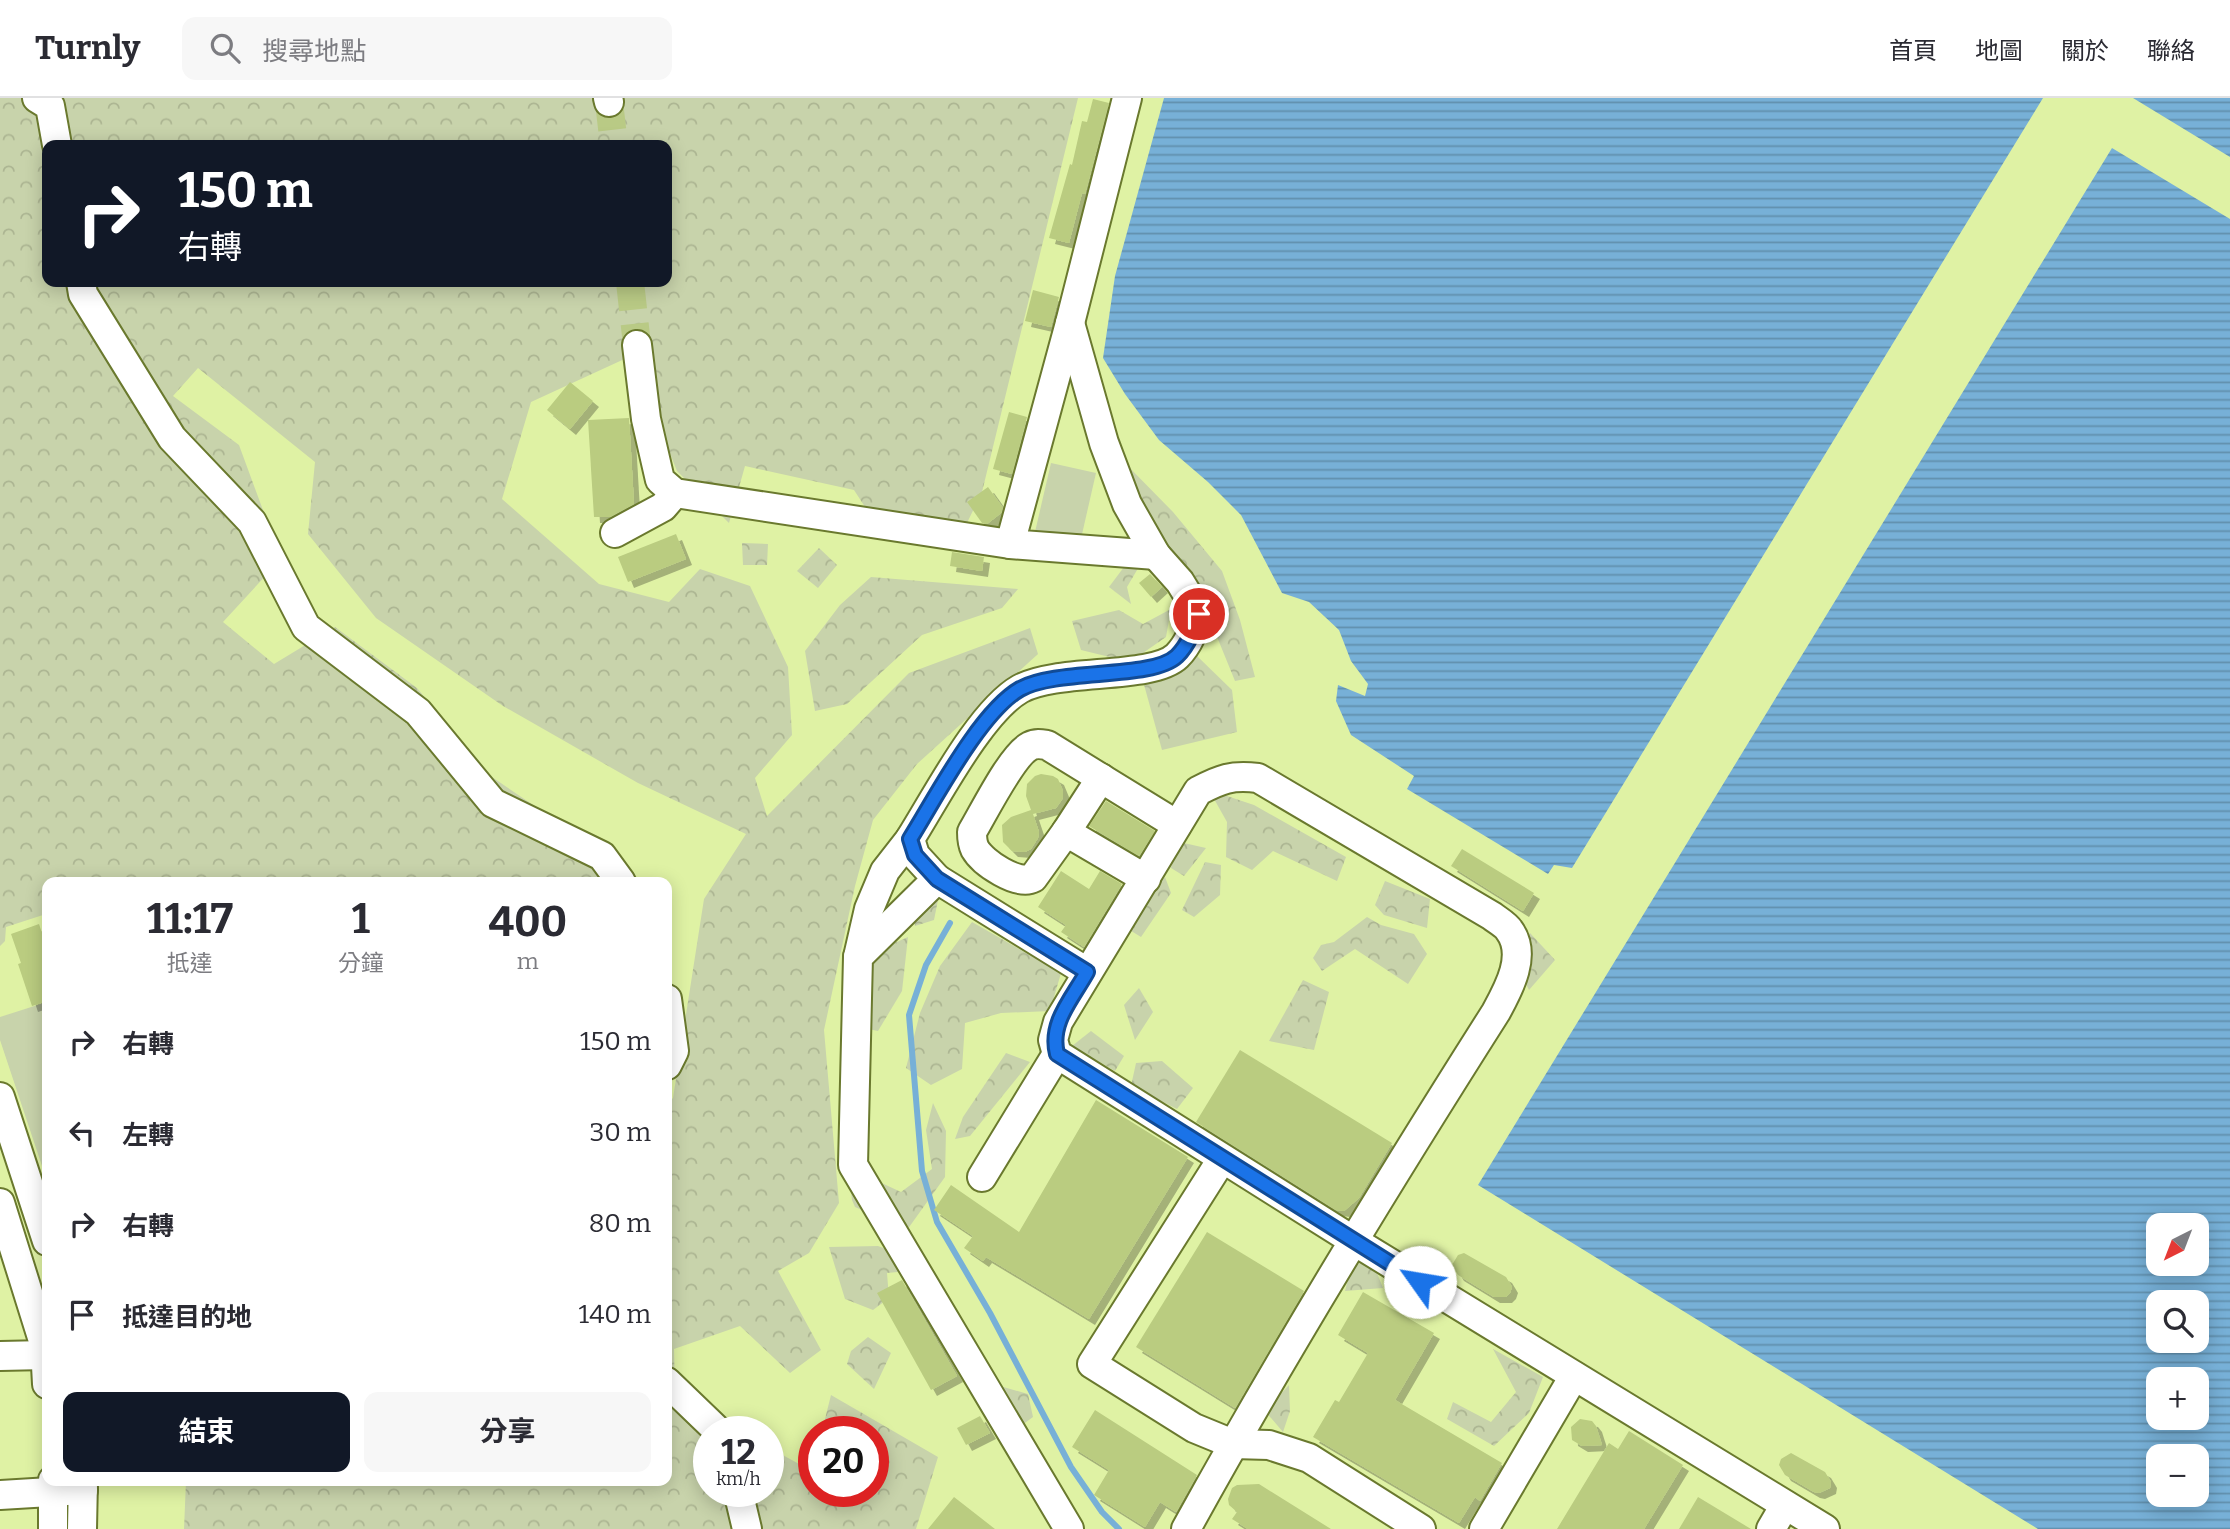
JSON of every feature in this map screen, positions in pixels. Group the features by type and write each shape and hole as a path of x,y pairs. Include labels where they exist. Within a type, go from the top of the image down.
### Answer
{"street":[{"path":"37,98 50,106 56,140"},
{"path":"1010,544 1127,98"},
{"path":"82,287 83,294 172,438 252,522 306,627 418,712 493,803 602,856 617,877"},
{"path":"1069,1529 853,1165 859,957 869,909 885,871 910,839 984,722 1019,689 1058,678 1153,667 1175,658 1191,638 1199,614 1180,582 1156,555 1127,505 1104,443 1070,323"},
{"path":"637,345 646,419 660,480 675,493 1010,544 1156,555"},
{"path":"615,533 663,507 675,493"},
{"path":"1101,778 1041,870 1026,881 1017,880 985,860 976,850 972,832 1017,757 1036,744 1046,745 1101,778 1177,825"},
{"path":"1186,1529 1233,1444 1354,1241 1511,984 1517,952 1510,930 1492,916 1258,778 1236,776 1219,780 1198,791 1058,1022 1053,1040 1057,1054 1222,1159 1354,1241 1574,1376 1778,1517 1825,1529"},
{"path":"1066,832 1146,879"},
{"path":"910,839 915,855 937,879 1087,972"},
{"path":"859,957 937,879"},
{"path":"672,1036 672,1055"},
{"path":"982,1177 1057,1054"},
{"path":"0,1097 42,1226"},
{"path":"1222,1159 1092,1364 1194,1428 1233,1444 1269,1445 1309,1458 1421,1529"},
{"path":"0,1203 42,1337"},
{"path":"0,1356 42,1355"},
{"path":"1484,1529 1574,1376"},
{"path":"672,1386 703,1416"},
{"path":"0,1495 53,1486 53,1529"},
{"path":"82,1529 83,1486"},
{"path":"742,1507 747,1529"}],"green space":[{"path":"0,98 1078,98 982,492 966,525 867,510 854,490 745,466 729,523 677,471 631,356 531,402 502,499 599,584 669,602 700,569 750,586 788,667 792,735 755,778 767,816 909,673 1030,628 1038,654 917,764 873,820 855,886 824,1030 839,1203 809,1253 778,1271 821,1350 790,1373 740,1326 674,1349 675,1400 693,1424 693,1507 784,1507 784,1456 798,1463 798,1507 889,1507 889,1429 938,1457 916,1529 184,1529 186,1486 672,1486 672,1099 704,899 746,834 638,783 503,706 376,618 308,534 315,462 198,368 173,396 239,445 281,559 223,622 274,664 335,627 417,688 489,775 635,874 635,877 42,877 42,915 6,927 5,941 0,946"},
{"path":"1121,459 1173,512 1222,571 1240,620 1255,677 1235,681 1213,627 1174,557 1136,504"},
{"path":"1051,463 1096,473 1080,543 1035,532"},
{"path":"742,543 768,544 767,565 743,565"},
{"path":"819,548 837,565 818,588 797,571"},
{"path":"1127,563 1140,565 1127,587 1131,604 1109,587"},
{"path":"871,577 1018,589 1002,608 922,635 847,704 815,711 805,651 840,605"},
{"path":"1171,609 1166,637 1130,662 1081,650 1072,621 1119,610 1143,624"},
{"path":"1196,655 1232,690 1237,732 1162,750 1143,681"},
{"path":"1209,790 1254,805 1346,857 1337,881 1273,851 1252,870 1226,857 1227,822"},
{"path":"1175,841 1206,848 1184,876 1171,868"},
{"path":"1205,862 1221,865 1220,895 1194,917 1182,910"},
{"path":"1165,877 1171,893 1141,937 1128,929 1151,891"},
{"path":"1385,881 1430,899 1427,928 1384,915 1375,905"},
{"path":"912,895 938,900 934,920 915,926"},
{"path":"1367,917 1381,925 1414,934 1427,954 1408,984 1355,949 1322,971 1313,958 1321,945 1334,942"},
{"path":"972,922 1061,973 1050,1011 1001,1013 965,1023 962,1069 931,1085 906,1068 920,1013 940,966"},
{"path":"1530,933 1555,960 1529,990 1511,955"},
{"path":"908,937 902,991 878,1031 844,1024 849,974 881,949"},
{"path":"1303,980 1329,992 1314,1050 1269,1041"},
{"path":"1139,988 1153,1012 1135,1040 1124,1005"},
{"path":"42,1004 42,1166 0,1040 0,1017"},
{"path":"1091,1031 1124,1056 1115,1071 1072,1046"},
{"path":"1006,1053 1030,1062 970,1136 955,1139 963,1117"},
{"path":"1162,1061 1193,1088 1177,1109 1131,1086 1136,1063"},
{"path":"933,1103 946,1131 945,1177 907,1230 855,1207 844,1129 873,1179 901,1192 932,1169 926,1130"},
{"path":"878,1246 927,1264 908,1271 887,1273 889,1298 873,1310 845,1299 829,1247"},
{"path":"1361,1262 1377,1273 1383,1288 1345,1291 1350,1271"},
{"path":"868,1337 891,1353 874,1389 847,1364 851,1351"},
{"path":"1493,1349 1543,1377 1529,1413 1494,1446 1447,1419 1453,1402 1491,1422 1516,1392"},
{"path":"1289,1385 1290,1411 1283,1432 1265,1411"},
{"path":"1000,1386 1028,1394 1033,1417 1006,1437"},
{"path":"831,1395 867,1416 826,1416"}],"water":[{"path":"1164,98 2043,98 1572,868 1554,865 1548,874 1407,789 1414,776 1351,735 1336,701 1338,685 1365,696 1368,684 1351,661 1339,630 1309,602 1282,593 1241,515 1159,440 1125,394 1103,358 1115,276"},
{"path":"2133,98 2230,98 2230,157"},
{"path":"2112,148 2230,219 2230,1529 2038,1529 1478,1185"}],"building":[{"path":"1093,99 1109,103 1069,243 1049,238 1070,164 1072,165 1082,121 1087,122"},
{"path":"1033,290 1059,297 1051,327 1025,321"},
{"path":"570,382 593,401 570,429 547,410"},
{"path":"1009,412 1027,417 1012,474 993,469"},
{"path":"629,418 634,504 610,517 594,517 588,420"},
{"path":"988,487 1003,508 1001,513 987,524 982,523 967,502"},
{"path":"676,534 686,559 628,582 618,557"},
{"path":"952,552 984,557 982,571 950,566"},
{"path":"1150,574 1162,587 1151,597 1139,583"},
{"path":"1041,774 1058,779 1063,798 1056,808 1033,814 1039,832 1031,849 1025,852 1012,851 1003,842 1002,825 1011,817 1031,810 1026,796 1027,784"},
{"path":"1106,801 1155,831 1139,856 1089,826"},
{"path":"1462,849 1534,893 1523,911 1451,866"},
{"path":"1061,871 1089,889 1100,871 1122,884 1084,947 1061,932 1066,925 1038,907"},
{"path":"39,924 42,933 42,1003 32,1006 11,934"},
{"path":"1240,1050 1392,1143 1359,1198 1344,1211 1336,1210 1196,1122"},
{"path":"1096,1100 1188,1157 1089,1319 986,1257 983,1261 964,1248 973,1236 934,1210 951,1185 1019,1232"},
{"path":"1207,1232 1304,1291 1235,1408 1136,1347"},
{"path":"1464,1253 1506,1277 1512,1287 1510,1293 1506,1297 1494,1297 1458,1275 1452,1265 1458,1255"},
{"path":"902,1280 957,1376 931,1390 877,1293"},
{"path":"1363,1292 1434,1333 1395,1400 1502,1463 1480,1501 1475,1497 1459,1523 1313,1437 1335,1400 1339,1402 1368,1353 1338,1335"},
{"path":"1095,1410 1197,1475 1176,1512 1160,1502 1145,1527 1094,1495 1109,1470 1072,1447"},
{"path":"980,1416 990,1433 966,1445 957,1428"},
{"path":"1580,1419 1592,1421 1602,1445 1582,1446 1572,1440 1571,1427"},
{"path":"1629,1431 1683,1465 1644,1529 1557,1529 1609,1443 1618,1449"},
{"path":"1791,1453 1825,1472 1831,1482 1830,1488 1819,1493 1814,1492 1785,1475 1779,1465 1781,1459"},
{"path":"1259,1484 1331,1529 1248,1529 1232,1519 1237,1512 1229,1505 1232,1488 1237,1485"},
{"path":"954,1497 995,1529 928,1529"},
{"path":"1698,1497 1751,1529 1679,1529"}],"waterway":[{"path":"950,923 926,965 909,1015 922,1171 937,1222 990,1313 1071,1467 1102,1512 1119,1529"}],"tunnel":[{"path":"609,102 613,140"},
{"path":"631,287 637,345"}],"route":[{"path":"1199,614 1191,638 1175,658 1153,667 1058,678 1019,689 984,722 910,839 915,855 937,879 1087,972 1058,1022 1053,1040 1057,1054 1420,1282"}]}
